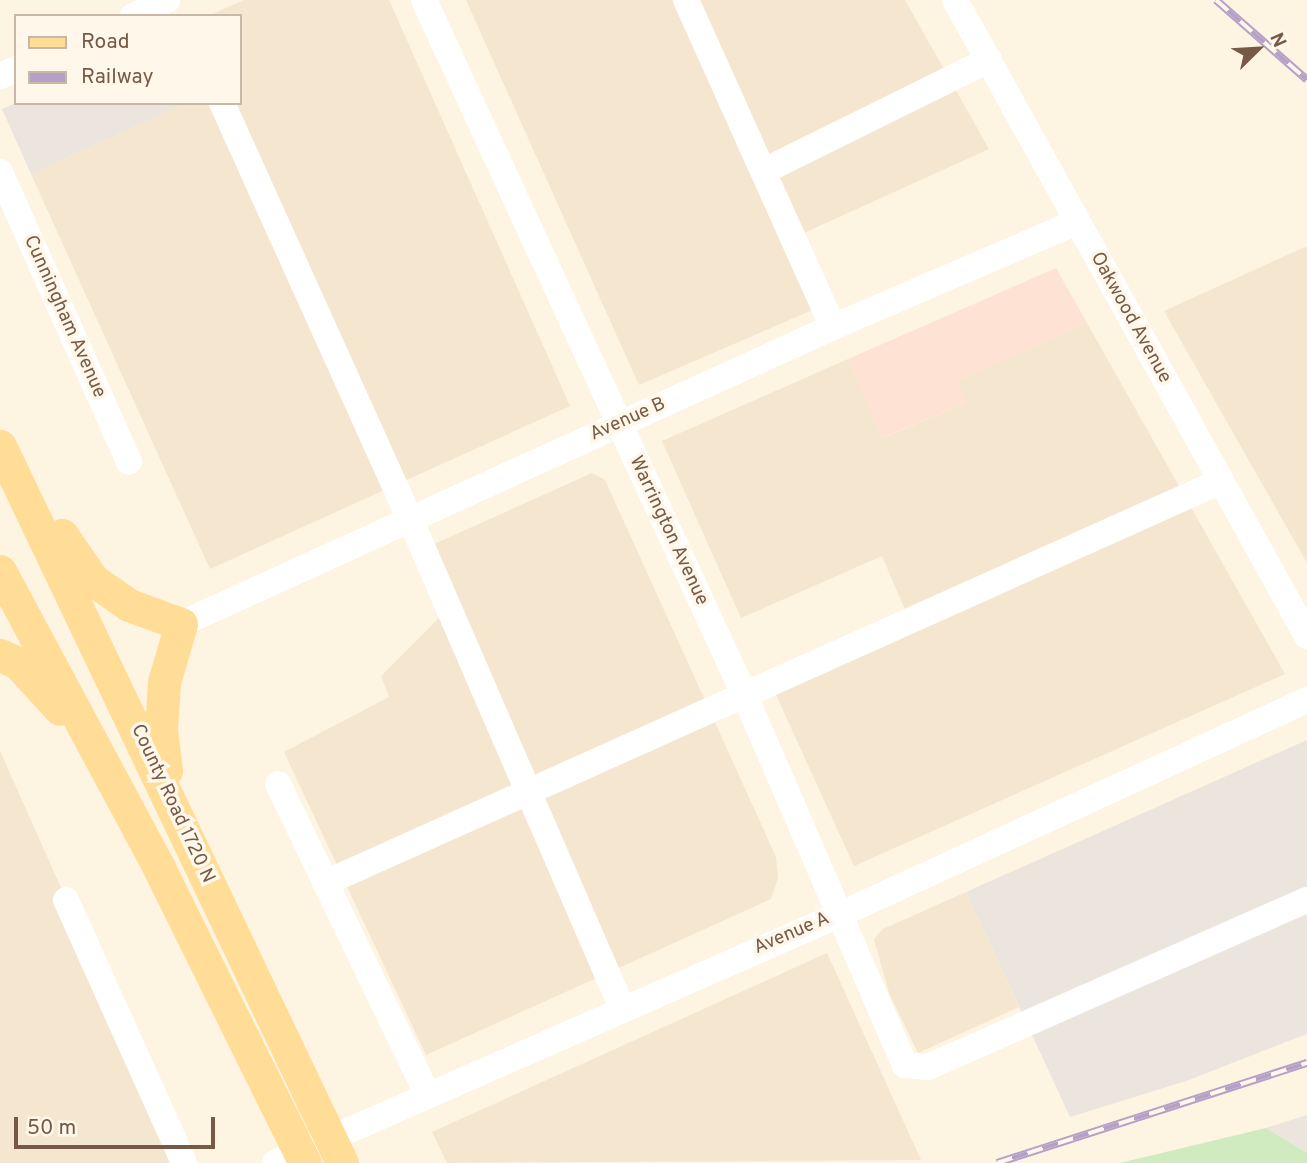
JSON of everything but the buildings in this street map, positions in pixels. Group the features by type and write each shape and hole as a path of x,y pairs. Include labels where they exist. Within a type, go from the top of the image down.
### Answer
{"main road":[{"path":"0,447 93,580 129,605 181,624 164,682 161,730 171,806"},
{"name":"County Road 1720 N","path":"0,447 342,1163"},
{"path":"0,571 93,743"},
{"path":"0,655 18,663 93,743"},
{"name":"County Road 1720 N","path":"93,743 305,1163"}],"street":[{"path":"137,14 167,0"},
{"name":"Warrington Avenue","path":"424,0 745,696 905,1065 928,1067 1307,900"},
{"path":"686,0 766,170 834,327"},
{"name":"Oakwood Avenue","path":"955,0 1307,636"},
{"path":"766,170 989,60"},
{"path":"223,105 411,521 622,1008"},
{"name":"Cunningham Avenue","path":"0,172 129,462"},
{"name":"Avenue B","path":"181,624 834,327 1077,222"},
{"path":"325,883 1221,481"},
{"name":"Avenue A","path":"275,1163 622,1008 841,914 1307,701"},
{"path":"278,784 427,1094"},
{"path":"66,900 184,1163"}],"shaded area":[{"path":"244,0 389,0 570,406 210,569 31,174 182,105 242,105 242,14 212,14"},
{"path":"466,0 905,0 989,149 795,237 824,305 639,385"},
{"path":"14,104 182,105 31,174 2,109"},
{"path":"1307,246 1307,563 1164,311"},
{"path":"1056,268 1087,323 957,381 966,403 882,438 848,359"},
{"path":"1087,323 1285,674 854,866 771,684 909,619 882,556 741,618 662,441 848,359 883,438 966,403 956,381"},
{"path":"592,473 605,480 776,857 778,878 771,899 426,1055 284,752 389,697 381,676 448,609 423,549"},
{"path":"1307,740 1307,1034 1186,1081 1070,1117 966,892"},
{"path":"0,751 184,1163 0,1163"},
{"path":"966,892 1019,1007 918,1053 889,993 874,939 883,929"},
{"path":"827,953 921,1160 447,1163 432,1132"},
{"path":"1307,1115 1307,1153 1266,1128"}],"green space":[{"path":"1266,1128 1307,1153 1307,1163 1120,1163"}],"railway":[{"path":"1216,0 1307,80"},
{"path":"997,1163 1307,1063"}]}
